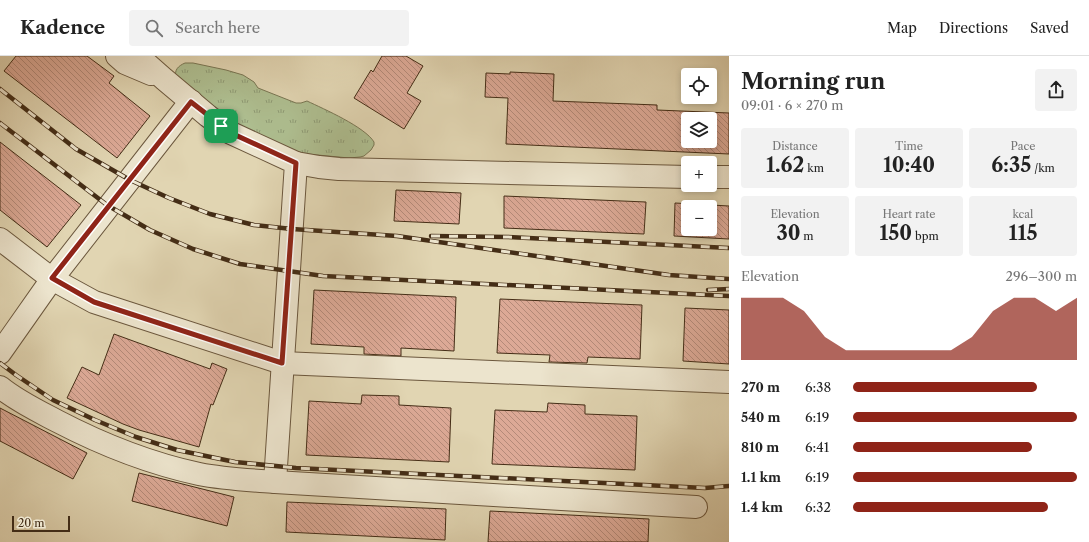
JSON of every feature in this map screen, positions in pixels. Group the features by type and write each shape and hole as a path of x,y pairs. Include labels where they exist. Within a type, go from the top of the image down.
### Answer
{"lane":[{"path":"116,56 125,63 164,80"},
{"path":"138,56 164,80 231,133 296,163 339,169 681,176"},
{"path":"0,353 52,278 191,102"},
{"path":"274,482 296,163"},
{"path":"717,177 729,178"},
{"path":"0,239 52,278 94,302 282,363 729,382"},
{"path":"0,387 42,413 88,437 123,452 156,463 199,474 237,480 696,506"}],"green space":[{"path":"185,63 193,63 243,75 254,82 258,88 296,103 307,101 362,130 374,142 374,145 364,156 349,158 297,153 243,133 176,78 177,69 180,65"}],"building":[{"path":"16,56 87,56 114,76 109,83 150,116 117,158 4,71"},
{"path":"382,56 406,56 423,66 407,93 421,101 404,129 354,98 371,70 373,72"},
{"path":"510,72 554,74 553,101 657,105 657,110 705,112 681,112 681,148 717,148 717,112 729,113 729,154 506,144 508,98 485,97 486,73 510,74"},
{"path":"0,142 81,205 47,247 0,210"},
{"path":"396,190 461,193 459,224 394,221"},
{"path":"504,196 646,202 644,234 504,228"},
{"path":"675,203 681,203 681,236 717,236 717,205 729,206 729,239 674,236"},
{"path":"314,290 456,297 454,351 401,348 401,356 364,354 364,347 311,344"},
{"path":"500,299 642,305 640,359 588,357 587,363 549,362 550,355 497,353"},
{"path":"685,308 729,310 729,364 683,361"},
{"path":"114,334 210,369 212,363 227,369 213,405 211,404 199,447 139,430 67,398 82,367 99,375"},
{"path":"362,395 399,396 399,405 451,408 449,462 306,455 309,401 361,404"},
{"path":"548,403 585,405 585,414 637,416 635,470 492,464 495,410 547,412"},
{"path":"0,408 87,453 73,479 0,441"},
{"path":"139,473 234,497 227,526 132,501"},
{"path":"287,502 446,509 445,540 286,532"},
{"path":"490,511 649,519 648,542 488,542"}],"railway":[{"path":"0,89 76,149 130,180 169,198 210,214 254,225 397,236 669,275 729,279"},
{"path":"0,123 107,205 150,230 193,249 240,264 323,276 729,296"},
{"path":"431,236 508,237 729,248"},
{"path":"708,290 729,289"},
{"path":"0,363 53,400 95,420 136,437 177,450 235,462 296,468 705,488 729,486"}],"route":[{"path":"191,102 221,126 251,143 296,163 282,363 94,302 52,278 191,102"}]}
